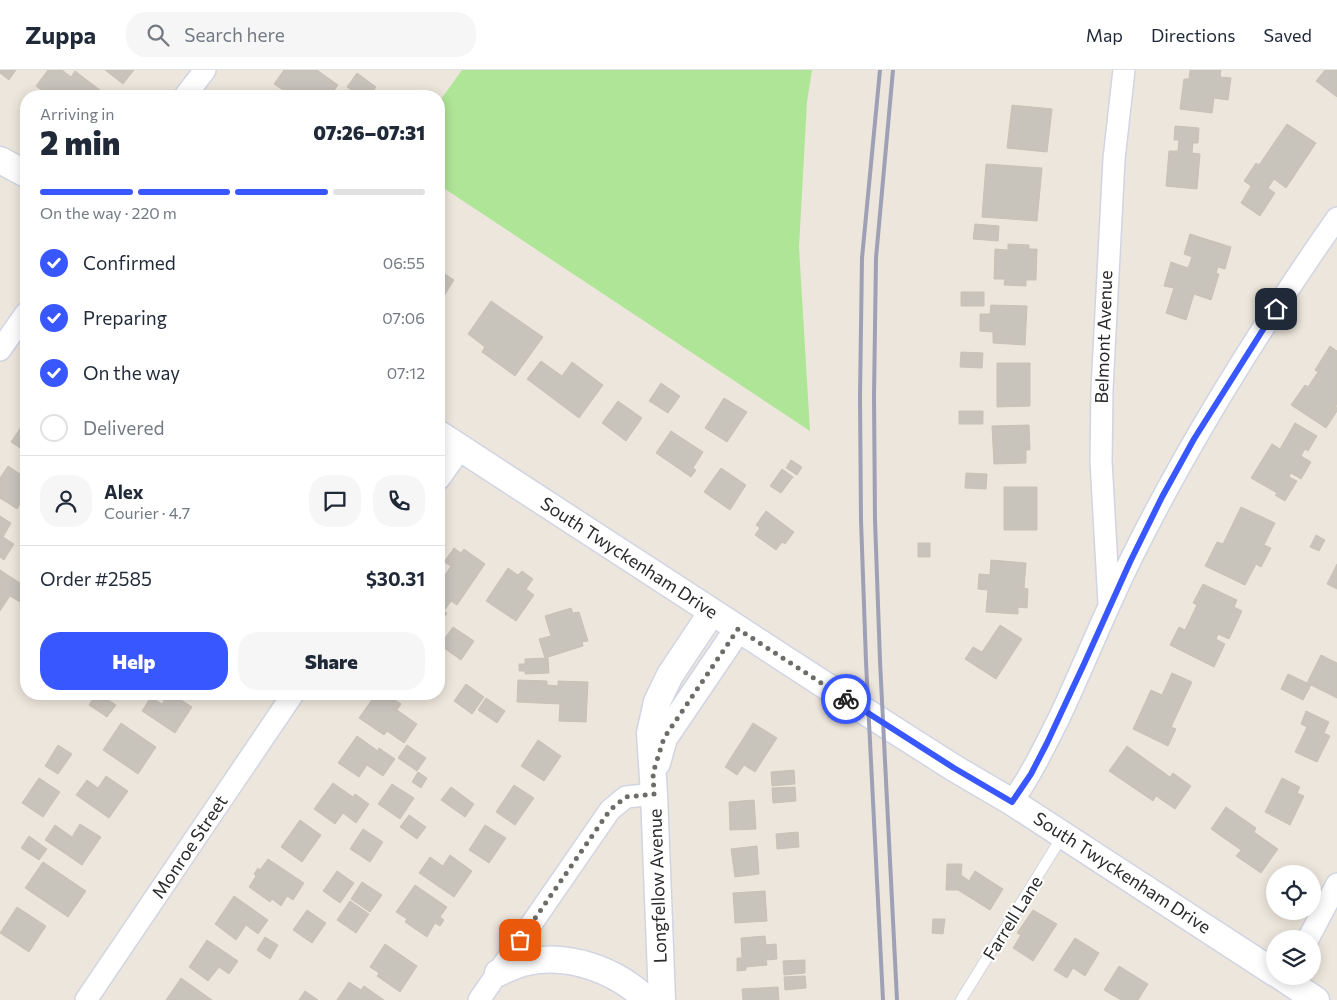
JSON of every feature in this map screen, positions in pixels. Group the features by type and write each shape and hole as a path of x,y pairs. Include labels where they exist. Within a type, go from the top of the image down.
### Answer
{"street":[{"path":"189,90 204,70"},
{"name":"Belmont Avenue","path":"1109,606 1101,461 1102,390 1114,159 1124,70"},
{"path":"0,160 20,171"},
{"path":"1012,802 1031,774 1047,743 1109,606 1162,497 1194,439 1276,309 1337,218"},
{"path":"0,350 20,322"},
{"name":"South Twyckenham Drive","path":"445,438 738,629 954,768 1012,802 1266,966"},
{"path":"445,471 461,448"},
{"name":"Longfellow Avenue","path":"662,1000 654,783 650,734 657,702 670,676 712,612"},
{"name":"Longfellow Avenue","path":"654,783 664,738 738,629"},
{"name":"Monroe Street","path":"86,1000 289,700"},
{"path":"479,1000 610,810 626,797 654,783"},
{"path":"1313,930 1337,884"},
{"path":"498,973 526,962 571,960 595,967 647,1000"},
{"name":"South Twyckenham Drive","path":"1294,985 1316,1000"}],"lane":[{"name":"Farrell Lane","path":"961,1000 1063,835"}],"green space":[{"path":"462,70 812,70 807,102 799,247 810,431 445,189 445,94"}],"building":[{"path":"0,70 16,70 9,80 0,73"},
{"path":"48,70 62,70 71,77 75,71 100,90 41,90 36,86"},
{"path":"105,70 134,70 123,84"},
{"path":"284,70 317,70 338,85 334,90 283,90 274,84"},
{"path":"1190,70 1221,70 1220,77 1231,78 1228,100 1214,98 1212,113 1180,109 1184,79 1189,79"},
{"path":"1325,70 1337,70 1337,97 1316,81"},
{"path":"357,73 376,87 374,90 351,90 347,87"},
{"path":"1012,105 1052,109 1047,152 1007,148"},
{"path":"1287,124 1316,143 1286,188 1274,179 1268,188 1275,193 1260,216 1241,203 1251,186 1244,181 1256,163 1259,165"},
{"path":"1175,126 1199,128 1198,143 1193,143 1192,153 1200,154 1197,189 1166,186 1169,151 1178,151 1179,140 1174,140"},
{"path":"986,164 1042,168 1037,221 982,217"},
{"path":"975,224 999,226 998,241 973,239"},
{"path":"1190,234 1231,247 1225,269 1218,267 1216,273 1219,274 1211,300 1194,294 1186,320 1166,313 1174,288 1164,286 1171,262 1188,268 1192,257 1184,254"},
{"path":"1008,244 1029,245 1029,249 1037,249 1036,280 1026,280 1026,286 1004,285 1005,279 994,279 995,249 1008,250"},
{"path":"445,274 454,280 445,294"},
{"path":"961,292 984,292 984,306 961,306"},
{"path":"491,301 543,337 515,376 482,352 485,347 468,334"},
{"path":"991,305 1027,306 1025,345 993,343 993,332 980,331 980,314 990,314"},
{"path":"1330,346 1337,351 1337,411 1326,428 1291,405 1305,385 1308,387 1318,372 1315,370"},
{"path":"961,352 983,353 982,368 960,367"},
{"path":"541,361 562,376 572,362 603,385 579,418 527,379"},
{"path":"997,363 1030,363 1030,406 997,407"},
{"path":"661,383 680,396 668,413 649,401"},
{"path":"724,398 747,412 727,442 705,428"},
{"path":"618,401 642,418 626,441 602,423"},
{"path":"959,411 983,411 983,424 959,424"},
{"path":"1295,423 1317,436 1308,451 1305,449 1301,456 1311,462 1301,479 1291,473 1289,477 1297,481 1285,501 1275,495 1277,493 1251,478 1272,444 1280,449"},
{"path":"1029,425 1030,450 1026,450 1026,463 994,464 992,426"},
{"path":"20,429 20,448 11,442"},
{"path":"671,431 703,452 693,468 696,470 691,477 656,453"},
{"path":"791,460 802,467 797,475 786,468"},
{"path":"8,466 20,474 20,504 17,509 0,498 0,478"},
{"path":"721,468 746,485 730,510 704,492"},
{"path":"782,469 793,477 781,493 770,486"},
{"path":"966,473 987,474 986,489 965,488"},
{"path":"1004,487 1037,487 1037,530 1004,530"},
{"path":"1241,507 1275,523 1264,545 1271,548 1261,567 1256,564 1245,585 1205,566 1217,542 1223,544"},
{"path":"766,511 794,532 785,544 782,542 776,550 755,535 760,528 756,525"},
{"path":"0,516 11,523 3,537 14,544 4,560 0,557"},
{"path":"1316,535 1325,540 1319,551 1310,547"},
{"path":"918,543 930,543 930,557 918,557"},
{"path":"454,548 461,553 464,549 485,564 457,605 451,601 445,610 445,575 451,566 445,561"},
{"path":"991,560 1026,563 1024,588 1028,589 1027,608 1018,607 1018,614 986,612 988,590 978,589 979,574 990,575"},
{"path":"1337,564 1337,589 1327,584"},
{"path":"508,568 518,575 522,571 533,579 526,589 534,595 516,621 486,601"},
{"path":"0,570 20,583 20,602 10,596 0,611"},
{"path":"1203,584 1237,600 1234,607 1242,611 1229,639 1218,634 1216,639 1225,644 1214,667 1170,645 1179,627 1185,630 1197,605 1193,603"},
{"path":"571,608 573,613 579,612 588,641 582,642 583,646 545,658 539,639 551,636 545,616"},
{"path":"1000,625 1022,639 996,679 965,659 973,647 982,652"},
{"path":"453,627 474,641 461,660 445,649 445,638"},
{"path":"1321,655 1337,663 1337,698 1311,685 1303,700 1281,689 1288,674 1307,683"},
{"path":"548,658 549,673 525,674 525,671 519,671 519,664 525,664 525,659"},
{"path":"1172,673 1192,682 1171,727 1176,729 1168,746 1133,729 1151,690 1162,695"},
{"path":"518,680 547,681 547,685 558,686 558,681 588,682 586,722 559,721 560,704 517,702"},
{"path":"466,684 484,697 472,714 454,701"},
{"path":"486,698 505,711 497,723 478,710"},
{"path":"92,700 108,700 116,705 107,717 89,705"},
{"path":"149,700 156,700 162,704 164,700 181,700 192,707 175,733 142,711"},
{"path":"372,700 395,700 401,704 397,710 417,724 404,743 387,731 384,735 359,718"},
{"path":"1306,711 1329,722 1324,733 1330,736 1317,762 1295,752 1307,727 1301,724"},
{"path":"121,723 156,747 138,774 103,750"},
{"path":"753,723 777,738 755,772 744,765 737,775 725,767"},
{"path":"357,736 378,751 379,748 395,759 383,776 367,765 359,777 338,763"},
{"path":"538,740 561,756 544,781 521,766"},
{"path":"58,745 72,754 58,774 45,766"},
{"path":"407,745 426,758 417,771 398,758"},
{"path":"1127,746 1170,777 1173,773 1191,786 1175,809 1156,796 1153,801 1109,771"},
{"path":"794,770 795,784 772,786 771,772"},
{"path":"418,772 427,778 421,788 412,782"},
{"path":"106,776 128,791 109,818 76,795 87,780 98,788"},
{"path":"39,778 60,792 43,817 22,803"},
{"path":"1282,778 1300,787 1297,793 1304,796 1290,825 1265,812"},
{"path":"333,783 353,797 355,794 369,804 356,823 343,813 335,824 314,809"},
{"path":"392,784 414,798 400,819 378,804"},
{"path":"514,785 534,798 515,825 496,812"},
{"path":"451,787 474,804 465,817 441,800"},
{"path":"795,787 796,801 773,803 772,788"},
{"path":"754,800 756,829 730,830 729,802"},
{"path":"1226,807 1256,828 1254,832 1278,849 1261,873 1236,856 1241,850 1211,829"},
{"path":"409,815 426,827 417,839 400,827"},
{"path":"300,820 321,835 302,862 281,847"},
{"path":"80,824 101,837 82,865 45,840 55,825 72,837"},
{"path":"485,825 506,838 489,863 469,850"},
{"path":"363,829 383,842 370,862 350,849"},
{"path":"798,832 799,847 777,849 776,834"},
{"path":"29,836 47,849 39,860 21,848"},
{"path":"757,846 759,874 735,877 731,849"},
{"path":"450,855 472,871 454,897 419,873 430,857 443,866"},
{"path":"268,859 304,883 293,900 287,896 281,906 272,899 270,902 249,887 256,876 254,874 258,868 260,870"},
{"path":"43,862 86,891 68,917 25,888"},
{"path":"947,864 962,864 961,875 969,881 975,871 1003,889 990,910 958,890 946,890"},
{"path":"337,871 354,883 340,903 323,891"},
{"path":"362,882 382,895 370,912 351,899"},
{"path":"415,885 447,907 440,917 444,920 440,926 435,923 427,937 405,922 407,919 396,912"},
{"path":"765,891 767,921 735,923 733,893"},
{"path":"234,896 268,920 258,934 246,925 236,940 215,924"},
{"path":"350,901 369,914 356,933 337,920"},
{"path":"17,907 46,926 29,952 0,933"},
{"path":"307,910 326,923 312,943 293,930"},
{"path":"1033,910 1057,924 1033,961 1013,948 1021,935 1017,933"},
{"path":"933,919 945,919 943,934 932,933"},
{"path":"765,936 766,945 776,944 777,959 766,960 767,965 746,967 746,970 737,971 737,958 742,958 741,938"},
{"path":"265,937 278,945 270,959 257,950"},
{"path":"1075,938 1099,953 1085,976 1073,968 1067,978 1054,970"},
{"path":"207,940 238,961 229,974 219,967 208,981 189,967"},
{"path":"385,944 417,966 400,992 377,976 379,973 370,967"},
{"path":"805,960 805,973 784,975 783,961"},
{"path":"1119,966 1148,984 1138,1000 1121,1000 1104,990"},
{"path":"805,976 806,988 785,990 784,977"},
{"path":"181,978 212,1000 166,1000"},
{"path":"349,982 361,990 364,986 384,1000 337,1000"},
{"path":"778,987 779,1000 743,1000 742,989"},
{"path":"305,991 318,1000 299,1000"}],"railway":[{"path":"880,70 862,258 860,396 861,520 866,662 883,1000"},
{"path":"893,70 876,258 874,396 875,520 880,661 897,1000"}],"way so far":[{"path":"520,940 610,810 626,797 654,794 653,773 664,738 738,629 846,699"}],"route":[{"path":"846,699 954,768 1012,802 1031,774 1047,743 1109,606 1162,497 1194,439 1276,309"}]}
